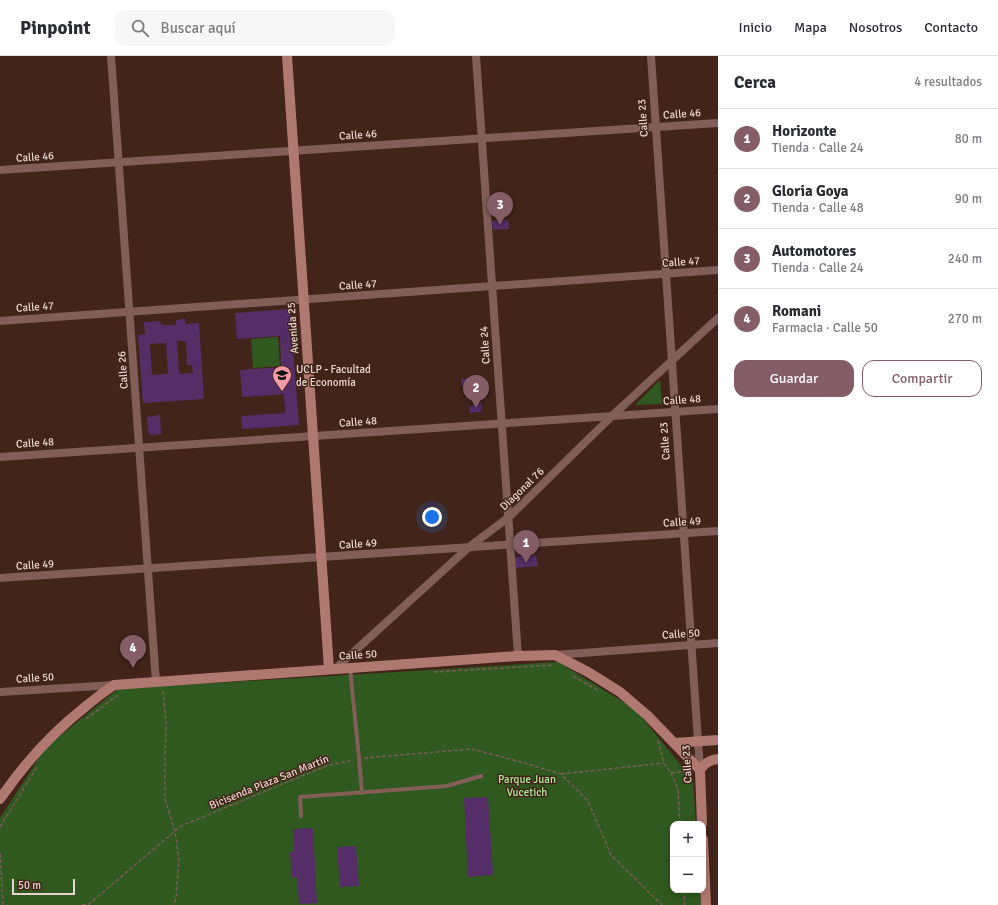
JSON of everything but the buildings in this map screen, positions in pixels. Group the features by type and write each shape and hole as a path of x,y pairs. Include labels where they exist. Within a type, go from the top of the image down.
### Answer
{"main road":[{"name":"Avenida 25","path":"287,56 296,151"},
{"name":"Avenida 25","path":"292,56 296,151 332,669"},
{"name":"Calle 50","path":"114,685 518,656 555,655"},
{"path":"555,655 588,672 620,692 648,716 700,770 702,766 709,761 718,759"},
{"path":"0,799 8,786 31,758 57,731 114,685"},
{"path":"674,743 718,740"},
{"name":"Calle 23","path":"700,770 702,821"},
{"path":"704,857 706,905"}],"street":[{"name":"Calle 26","path":"111,56 148,568 159,681"},
{"name":"Calle 24","path":"476,56 518,656"},
{"name":"Calle 23","path":"651,56 700,770"},
{"name":"Calle 46","path":"0,170 718,123"},
{"name":"Calle 47","path":"0,321 718,270"},
{"name":"Diagonal 76","path":"332,669 348,658 469,547 509,517 612,416 718,318"},
{"name":"Calle 48","path":"0,457 718,409"},
{"name":"Calle 49","path":"0,578 718,531"},
{"name":"Calle 50","path":"555,655 718,643"},
{"name":"Calle 50","path":"0,692 114,685"}],"lane":[{"path":"348,658 362,793"},
{"path":"301,816 300,797 447,786 481,776"}],"path":[{"path":"159,681 166,722 165,798 175,832 178,860 176,897 174,905"},
{"name":"Bicisenda Plaza San Martín","path":"82,905 89,904 181,826 326,766 359,758 472,749 561,774 588,801 611,855 662,905"},
{"path":"561,774 664,763"},
{"path":"671,773 700,770"},
{"path":"0,853 3,905"},
{"path":"684,893 685,905"}],"green space":[{"path":"278,337 280,366 253,368 251,339"},
{"path":"660,380 662,404 635,405"},
{"name":"Parque Juan Vucetich","path":"558,662 635,709 693,780 696,821 670,821 670,893 700,893 701,905 0,905 0,818 46,747 118,689"}],"place":[{"name":"Automotores","path":"500,225"},
{"name":"UCLP - Facultad de Economía","path":"282,392"},
{"name":"Gloria Goya","path":"476,408"},
{"name":"Horizonte","path":"526,563"},
{"name":"Romani","path":"133,668"}]}
